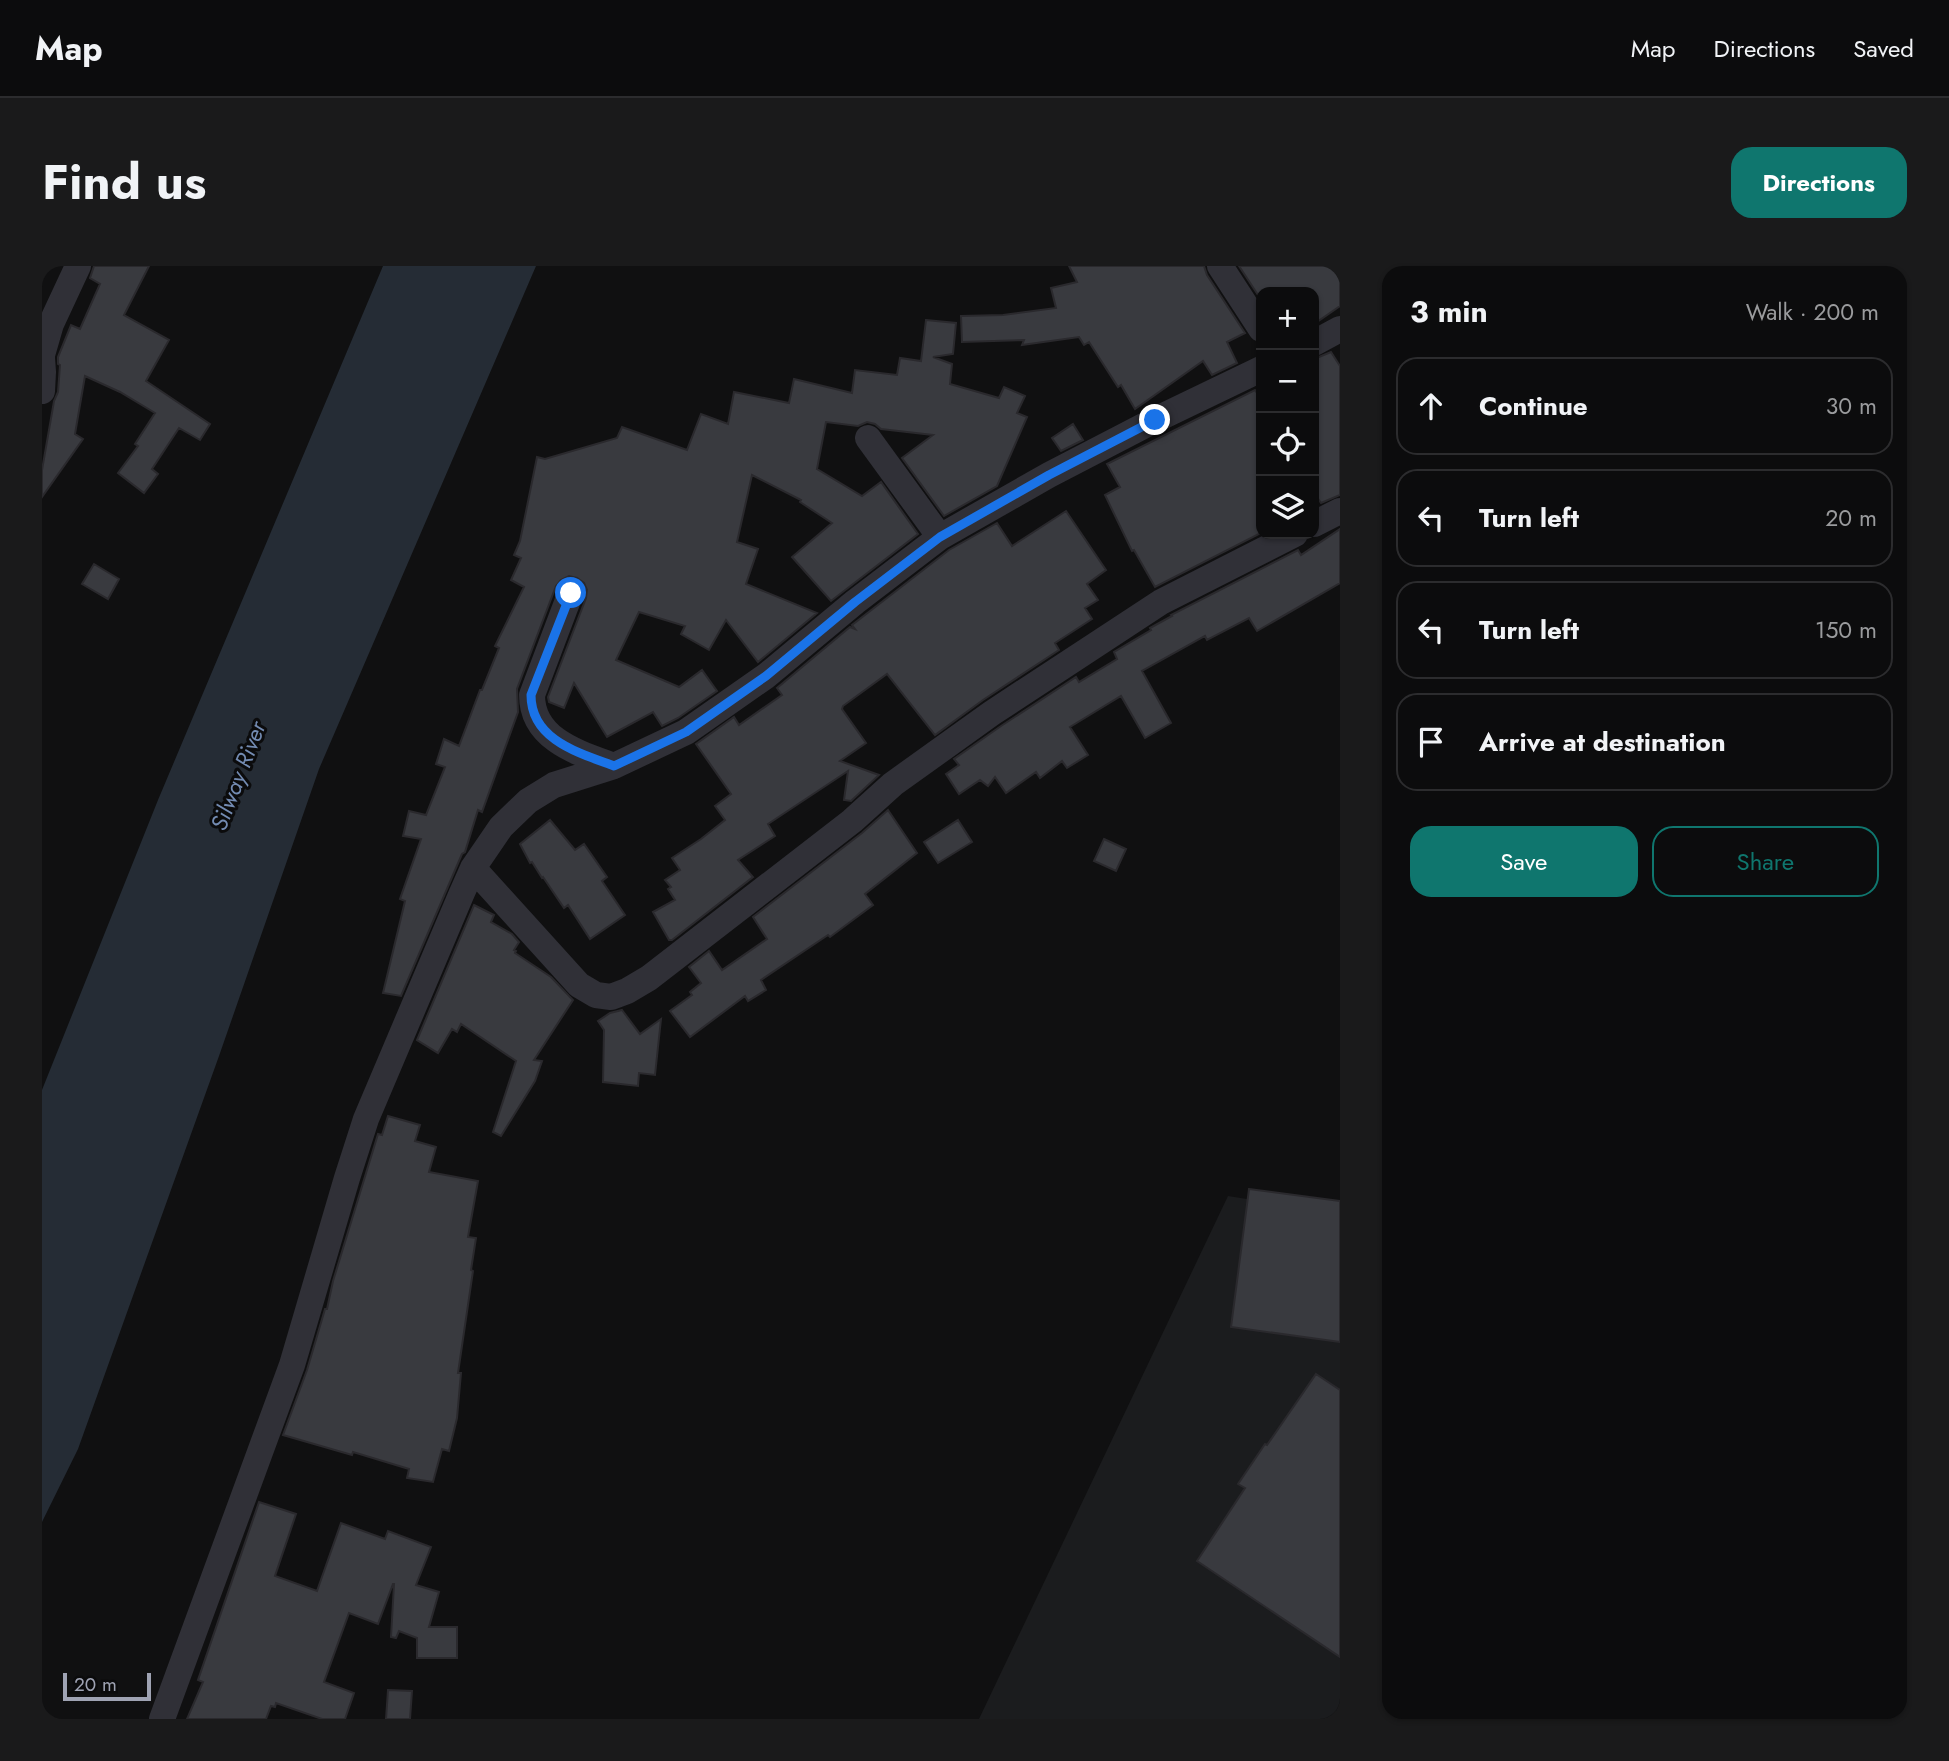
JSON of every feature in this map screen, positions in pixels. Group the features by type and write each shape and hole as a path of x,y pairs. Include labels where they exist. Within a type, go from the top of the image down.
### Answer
{"street":[{"path":"42,391 42,356 51,324 78,266"},
{"path":"1220,266 1256,321"},
{"path":"1319,340 1340,329"},
{"path":"162,1719 292,1365 346,1178 366,1119 473,868 501,827 528,801 554,785 614,766 686,732 766,676 855,602 940,537 1049,475 1256,371"},
{"path":"868,438 940,537"},
{"path":"1319,522 1340,511"},
{"path":"473,868 579,985 596,995 611,997 627,991 649,978 746,905 852,821 893,784 992,713 1161,602 1285,539"},
{"path":"571,593 531,695 531,708 555,740 575,752 614,766"}],"shaded area":[{"path":"1228,1196 1340,1214 1340,1719 979,1719"}],"water":[{"name":"Silway River","path":"383,266 536,266 319,769 78,1449 42,1522 42,1090 158,800"}],"building":[{"path":"94,266 149,266 124,315 169,340 146,381 210,424 200,440 179,428 152,469 158,474 144,493 118,473 138,446 135,444 155,413 120,392 85,376 75,434 83,439 42,497 42,470 54,401 58,392 58,357 71,325 80,329 100,284 90,278"},
{"path":"1069,266 1204,266 1207,275 1245,333 1227,342 1237,363 1212,375 1203,361 1135,409 1089,342 1084,345 1079,337 1022,345 1024,340 962,342 961,316 1003,315 1056,308 1051,288 1077,282"},
{"path":"1239,266 1340,266 1340,306 1319,321 1319,287 1256,287 1256,292"},
{"path":"926,320 956,323 953,354 933,357 952,364 950,384 999,398 1004,387 1025,396 1017,413 1027,417 997,486 944,516 902,458 933,435 881,429 867,422 858,426 826,422 817,469 862,496 881,482 918,534 831,601 792,557 832,523 800,502 801,500 752,475 737,542 758,549 746,584 817,613 758,662 726,620 709,650 681,634 685,626 639,612 616,660 679,687 702,670 717,691 662,726 653,712 607,737 574,683 564,708 549,702 548,697 587,590 584,583 577,578 569,576 561,580 556,586 517,689 518,712 482,812 478,810 465,852 401,996 383,993 405,901 400,899 421,839 403,836 409,811 426,815 445,767 436,764 444,739 459,746 499,648 495,646 524,587 511,580 521,558 514,555 520,541 537,457 545,459 617,438 622,427 687,450 701,414 728,424 734,392 789,403 794,379 852,393 855,370 897,375 900,358 921,361"},
{"path":"1331,352 1340,366 1340,495 1321,503 1319,500 1319,357"},
{"path":"1256,392 1256,536 1155,587 1134,550 1132,551 1105,495 1120,487 1107,464"},
{"path":"1073,424 1083,440 1061,451 1052,438"},
{"path":"1066,511 1106,570 1087,584 1098,600 1085,608 1092,619 1055,643 1059,650 935,735 887,674 843,706 842,709 866,743 840,761 879,775 851,801 844,800 848,771 768,824 775,836 738,860 753,877 669,940 653,912 675,900 668,889 671,887 665,880 680,870 672,858 725,820 715,806 731,794 696,744 734,717 739,725 782,695 777,688 850,627 855,629 852,625 949,550 997,523 1012,546"},
{"path":"1340,529 1340,583 1257,631 1249,618 1207,640 1205,636 1142,671 1171,723 1145,738 1121,696 1070,727 1088,755 1067,768 1062,761 1040,778 1036,772 1006,793 995,777 988,786 980,780 959,794 946,774 959,765 954,759 1001,726 1076,677 1079,682 1117,659 1114,652 1171,615 1298,550 1301,555"},
{"path":"94,564 119,579 108,599 82,584"},
{"path":"888,810 917,853 865,894 873,905 830,937 828,935 761,980 766,990 748,1001 745,996 690,1037 670,1011 692,995 690,992 701,983 689,967 709,951 722,970 767,939 753,917"},
{"path":"550,820 575,850 584,844 607,877 602,881 625,915 590,939 568,905 564,908 532,862 530,863 520,844"},
{"path":"958,820 972,842 938,863 924,842"},
{"path":"1104,839 1126,849 1116,871 1094,861"},
{"path":"474,905 494,915 491,922 512,934 519,942 515,953 551,977 573,1000 534,1060 542,1061 535,1081 501,1136 493,1132 516,1061 461,1024 457,1032 452,1029 438,1053 417,1040"},
{"path":"622,1010 640,1034 661,1019 655,1075 639,1073 638,1086 603,1082 604,1030 598,1021 610,1013"},
{"path":"388,1116 420,1125 415,1141 436,1147 429,1172 478,1181 468,1237 476,1238 458,1373 461,1373 457,1418 449,1451 442,1449 433,1482 407,1478 409,1469 283,1435 327,1309 378,1134 382,1135"},
{"path":"1249,1189 1340,1201 1340,1342 1231,1327"},
{"path":"1316,1374 1340,1390 1340,1657 1197,1561 1245,1488 1238,1484"},
{"path":"259,1502 296,1514 275,1576 317,1591 341,1523 385,1539 388,1531 431,1547 416,1585 439,1592 429,1627 457,1627 457,1658 417,1658 417,1638 399,1631 396,1638 391,1637 393,1584 378,1624 349,1613 324,1682 354,1693 345,1719 322,1719 276,1703 275,1707 271,1706 266,1719 187,1719 203,1682 198,1680"},
{"path":"388,1690 412,1691 410,1719 386,1719"}],"route":[{"path":"571,593 531,695 531,708 555,740 575,752 614,766 686,732 766,676 855,602 940,537 1049,475 1155,420"}]}
